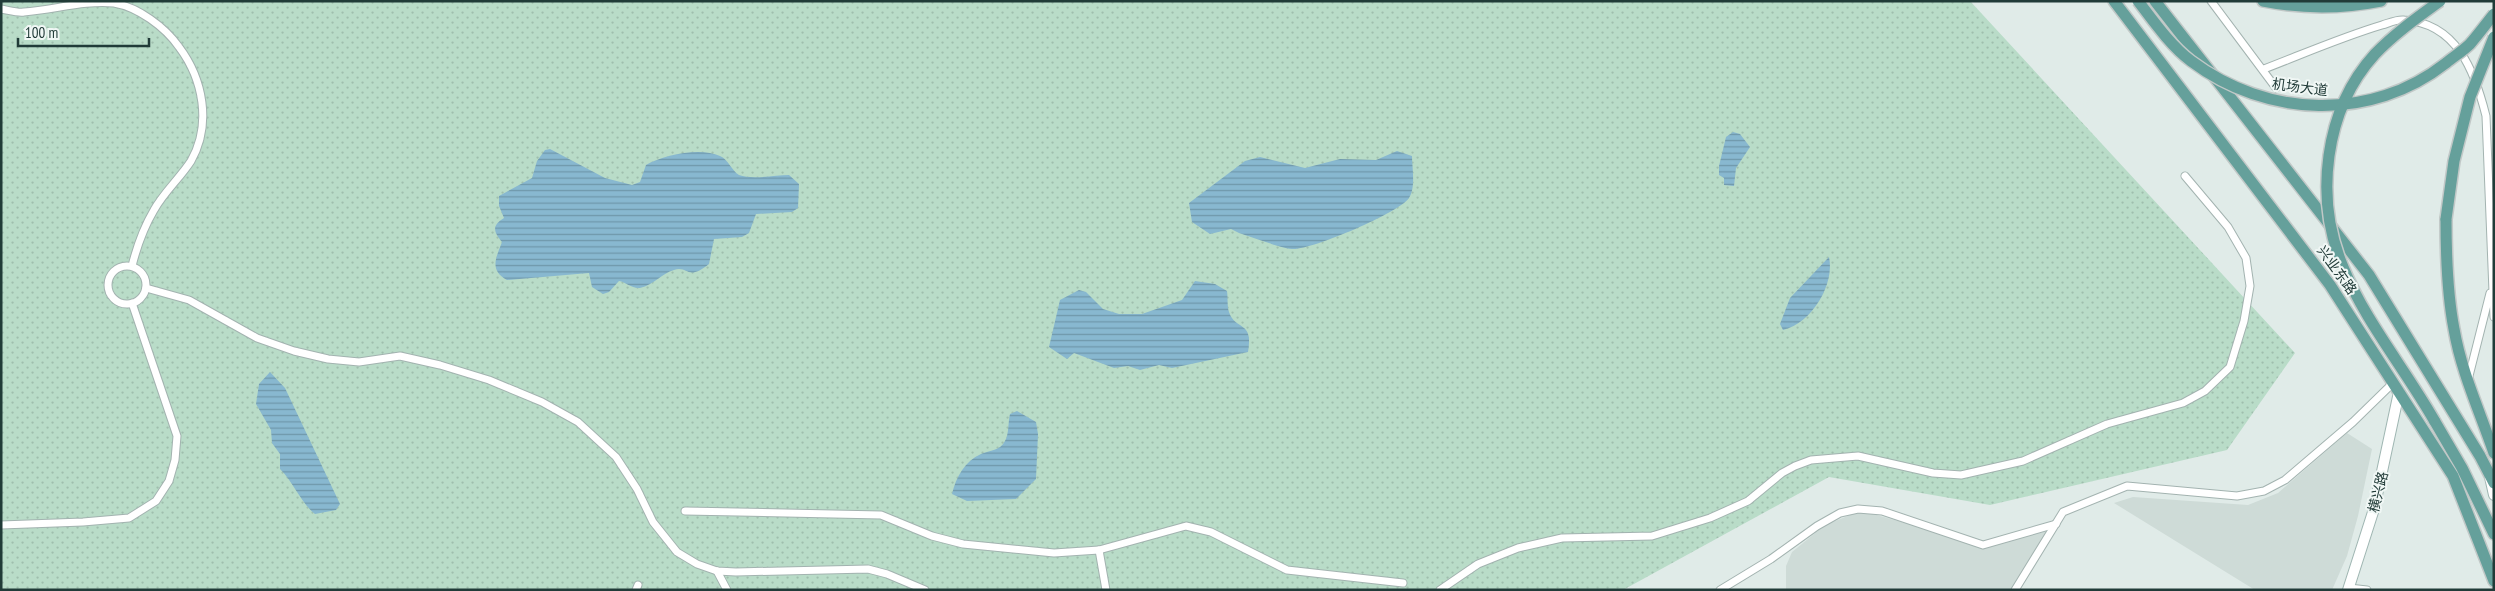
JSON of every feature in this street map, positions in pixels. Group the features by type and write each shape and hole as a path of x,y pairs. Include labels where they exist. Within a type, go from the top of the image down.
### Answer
{"main road":[{"name":"兴业东路","path":"2114,1 2330,285 2452,476 2493,581"},
{"name":"机场大道","path":"2138,1 2164,34 2190,60 2220,80 2269,99 2316,106 2360,103 2408,87 2432,74 2469,45 2494,14"},
{"name":"兴业东路","path":"2155,1 2369,275 2492,479"},
{"path":"2263,1 2312,8 2359,5 2381,1"},
{"path":"2440,1 2385,44 2375,54 2354,84 2335,129 2328,164 2326,186 2329,222 2343,267 2373,322 2462,468 2494,534"},
{"path":"2494,37 2470,97 2454,161 2446,219 2446,266 2454,330 2468,380 2494,453"},
{"name":"横兴路","path":"2349,589 2374,509 2396,387"},
{"path":"2492,479 2494,495"}],"street":[{"path":"1,9 22,12 96,1 116,3 138,12 161,27 188,59 198,78 202,98 201,134 192,160 155,208 139,240 132,266"},
{"path":"2211,1 2276,88"},
{"path":"2264,70 2367,30 2402,20 2430,25 2451,38 2473,75 2480,91 2486,116 2491,288 2494,317"},
{"path":"1440,590 1478,564 1518,548 1562,538 1652,536 1710,518 1748,501 1782,473 1811,460 1858,456 1933,473 1961,475 2023,462 2107,424 2183,403 2205,391 2230,367 2244,321 2250,286 2246,258 2228,227 2185,176"},
{"path":"132,266 142,272 146,288 142,296 132,304 126,304 114,299 108,288 110,275 119,267 132,266"},
{"path":"146,288 189,300 257,338 294,351 328,359 359,362 400,356 440,365 489,380 542,402 578,422 616,457 638,489 653,522 676,552 697,564 717,571 868,569 887,574 925,590"},
{"path":"2468,380 2491,288"},
{"path":"1,525 83,522 128,518 156,501 169,481 175,460 177,436 132,304"},
{"path":"2015,590 2063,512 2127,486 2237,496 2264,490 2285,480 2396,387"},
{"path":"1720,590 1840,513 1858,510 1882,511 1983,545 2056,524"},
{"path":"685,511 881,515 932,536 963,544 1054,553 1099,550 1186,526 1212,532 1287,570 1403,583"},
{"path":"1099,550 1106,590"},
{"path":"717,571 726,590"},
{"path":"2349,589 2367,590"}],"shaded area":[{"path":"2347,433 2372,449 2358,516 2347,556 2332,590 2255,590 2114,503 2133,497 2248,505 2278,493"},
{"path":"1858,512 1873,514 1927,529 1978,546 2048,531 2013,590 1786,590 1786,566 1792,552 1825,525"}],"green space":[{"path":"1,1 1970,1 2295,353 2227,450 1990,505 1829,477 1623,590 1,590"}],"water":[{"path":"1733,132 1740,134 1750,147 1736,168 1734,186 1724,185 1724,178 1719,175 1719,166 1726,137"},
{"path":"550,149 605,178 632,185 640,182 646,165 654,161 682,153 712,153 728,162 739,175 757,177 789,175 799,184 798,208 792,212 756,214 749,233 742,237 714,239 709,264 702,269 696,272 688,272 682,269 674,270 640,288 619,281 609,292 603,294 592,287 589,273 507,280 501,276 496,268 496,258 502,242 495,229 497,224 504,218 499,206 499,196 532,178 537,161 545,150"},
{"path":"1397,151 1412,156 1413,183 1409,198 1373,221 1319,243 1294,249 1259,240 1231,229 1210,234 1192,222 1189,203 1245,161 1260,157 1305,168 1340,159 1376,160"},
{"path":"1829,257 1828,279 1819,301 1803,319 1794,326 1783,330 1780,324 1790,298"},
{"path":"1195,281 1215,284 1227,291 1228,310 1235,322 1246,330 1248,335 1248,352 1172,368 1159,365 1140,370 1128,366 1114,368 1074,353 1067,359 1049,347 1060,300 1079,290 1086,292 1103,309 1119,314 1142,314 1182,300"},
{"path":"270,372 285,388 340,504 336,510 315,514 280,469 280,454 272,443 271,430 256,404 259,384"},
{"path":"1017,411 1036,422 1038,434 1036,479 1016,499 967,501 952,494 959,476 970,461 1003,444 1007,435 1010,414"}]}
